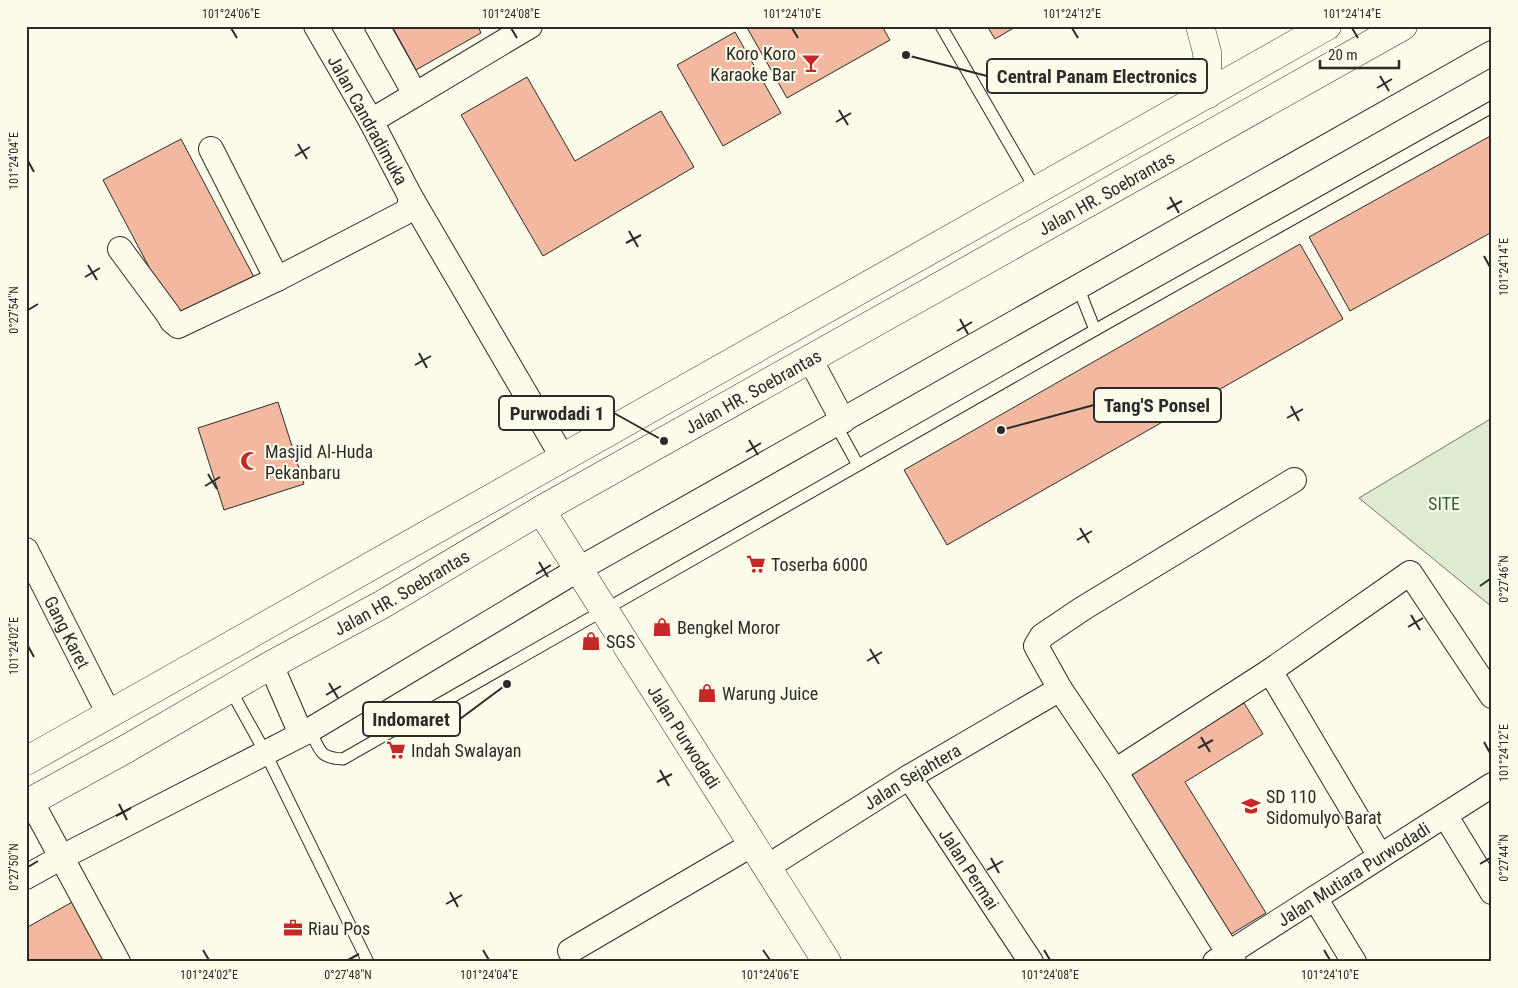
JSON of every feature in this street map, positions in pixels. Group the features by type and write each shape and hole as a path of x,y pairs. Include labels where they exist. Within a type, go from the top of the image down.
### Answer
{"main road":[{"path":"1200,26 1207,52 1208,94"},
{"name":"Jalan HR. Soebrantas","path":"26,761 1328,26"},
{"name":"Jalan HR. Soebrantas","path":"28,802 126,750 271,665 383,604 541,510 1403,26"},
{"name":"Jalan Purwodadi","path":"541,510 827,962"}],"street":[{"name":"Jalan Candradimuka","path":"316,26 371,121 407,204 563,458"},
{"path":"377,26 415,94"},
{"path":"371,121 530,26"},
{"path":"26,877 305,732 579,569 1492,53"},
{"path":"211,149 277,279"},
{"path":"120,249 172,321 178,326 277,279 407,204"},
{"path":"810,359 839,423"},
{"path":"1226,959 1115,771 1060,689 1036,646 1042,636 1082,609 1294,480"},
{"name":"Gang Karet","path":"26,550 109,714"},
{"path":"1115,771 1270,671 1410,573 1492,696"},
{"path":"271,665 305,732"},
{"path":"1270,671 1380,856"},
{"name":"Jalan Sejahtera","path":"768,867 909,776 1060,689"},
{"name":"Jalan Permai","path":"909,776 1031,962"},
{"name":"Jalan Mutiara Purwodadi","path":"1226,959 1315,898 1492,786"},
{"path":"28,802 62,857 118,962"},
{"path":"1445,815 1492,892"},
{"path":"570,951 753,844"},
{"path":"1315,898 1354,962"}],"lane":[{"path":"941,26 1036,190"},
{"path":"305,732 322,754 330,758 343,759 1095,330 1492,107"},
{"path":"1078,287 1095,330"},
{"path":"839,423 858,465"},
{"path":"230,689 265,752 368,962"}],"green space":[{"name":"SITE","path":"1492,418 1492,607 1359,498"}],"building":[{"path":"392,26 478,26 481,33 416,70"},
{"path":"746,26 882,26 890,40 787,98"},
{"path":"987,26 1017,26 995,39"},
{"path":"735,32 781,113 723,146 677,65"},
{"path":"527,77 575,161 661,111 694,167 543,256 461,115"},
{"path":"1492,135 1492,232 1350,311 1309,237"},
{"path":"181,139 255,279 177,320 103,180"},
{"path":"1300,244 1343,319 947,545 904,470"},
{"path":"278,402 304,484 224,510 198,428"},
{"path":"1244,703 1263,734 1185,782 1266,913 1228,936 1129,774"},
{"path":"74,901 106,962 26,962 26,928"}],"place":[{"name":"Central Panam Electronics","path":"906,55"},
{"name":"Koro Koro Karaoke Bar","path":"811,63"},
{"name":"Tang'S Ponsel","path":"1001,430"},
{"name":"Purwodadi 1","path":"664,441"},
{"name":"Masjid Al-Huda Pekanbaru","path":"250,461"},
{"name":"Toserba 6000","path":"756,564"},
{"name":"Bengkel Moror","path":"662,627"},
{"name":"SGS","path":"591,641"},
{"name":"Indomaret","path":"507,684"},
{"name":"Warung Juice","path":"707,693"},
{"name":"Indah Swalayan","path":"396,750"},
{"name":"SD 110 Sidomulyo Barat","path":"1251,806"},
{"name":"Riau Pos","path":"293,928"}]}
